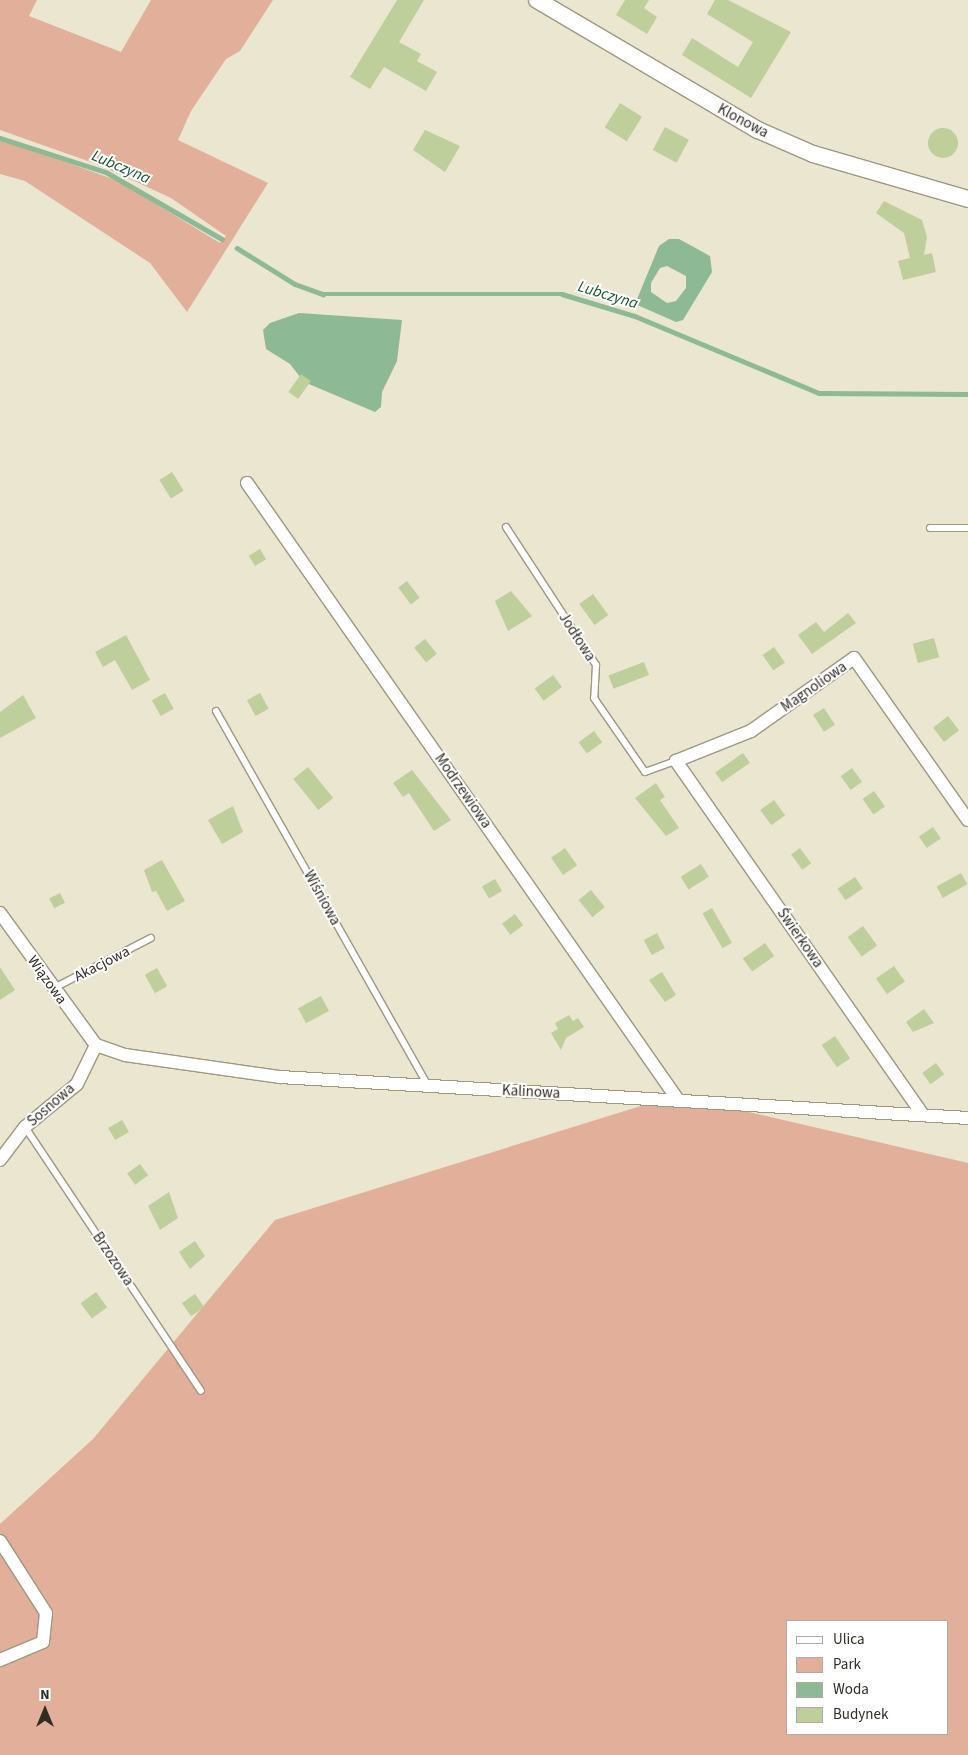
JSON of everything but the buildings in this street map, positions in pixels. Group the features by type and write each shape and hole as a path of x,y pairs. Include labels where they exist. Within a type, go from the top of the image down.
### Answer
{"street":[{"name":"Klonowa","path":"537,0 758,130 813,154 968,199"},
{"name":"Modrzewiowa","path":"247,483 678,1100"},
{"name":"Magnoliowa","path":"676,761 751,731 854,658 968,820"},
{"name":"Świerkowa","path":"676,761 923,1115"},
{"name":"Wiązowa","path":"0,913 52,989 96,1045"},
{"name":"Kalinowa","path":"96,1045 125,1055 280,1077 968,1118"},
{"name":"Sosnowa","path":"0,1160 25,1127 77,1084 96,1045"},
{"path":"0,1541 46,1613 43,1642 0,1660"}],"lane":[{"name":"Jodłowa","path":"506,527 596,665 594,698 645,772 676,761"},
{"path":"930,528 968,528"},
{"name":"Wiśniowa","path":"216,711 428,1086"},
{"name":"Akacjowa","path":"52,989 151,938"},
{"name":"Brzozowa","path":"25,1127 201,1391"}],"green space":[{"path":"0,0 37,0 29,16 121,52 151,0 273,0 240,51 226,59 191,111 178,140 268,183 187,312 150,263 25,181 0,174 0,138 118,181 220,243 226,236 171,198 102,166 0,130"},
{"path":"676,1095 968,1163 968,1755 0,1755 0,1524 93,1439 275,1220"}],"water":[{"path":"669,239 679,239 710,256 712,272 683,320 676,322 635,304 659,246","holes":["667,266 686,276 686,288 676,301 667,303 651,292 651,283 660,268"]},
{"path":"299,313 402,320 397,361 382,392 381,407 375,412 304,382 290,364 266,349 263,330 270,323"}],"waterway":[{"name":"Lubczyna","path":"0,138 106,172 222,239"},
{"name":"Lubczyna","path":"237,248 295,284 323,294 562,294 635,316 819,393 968,394"}]}
